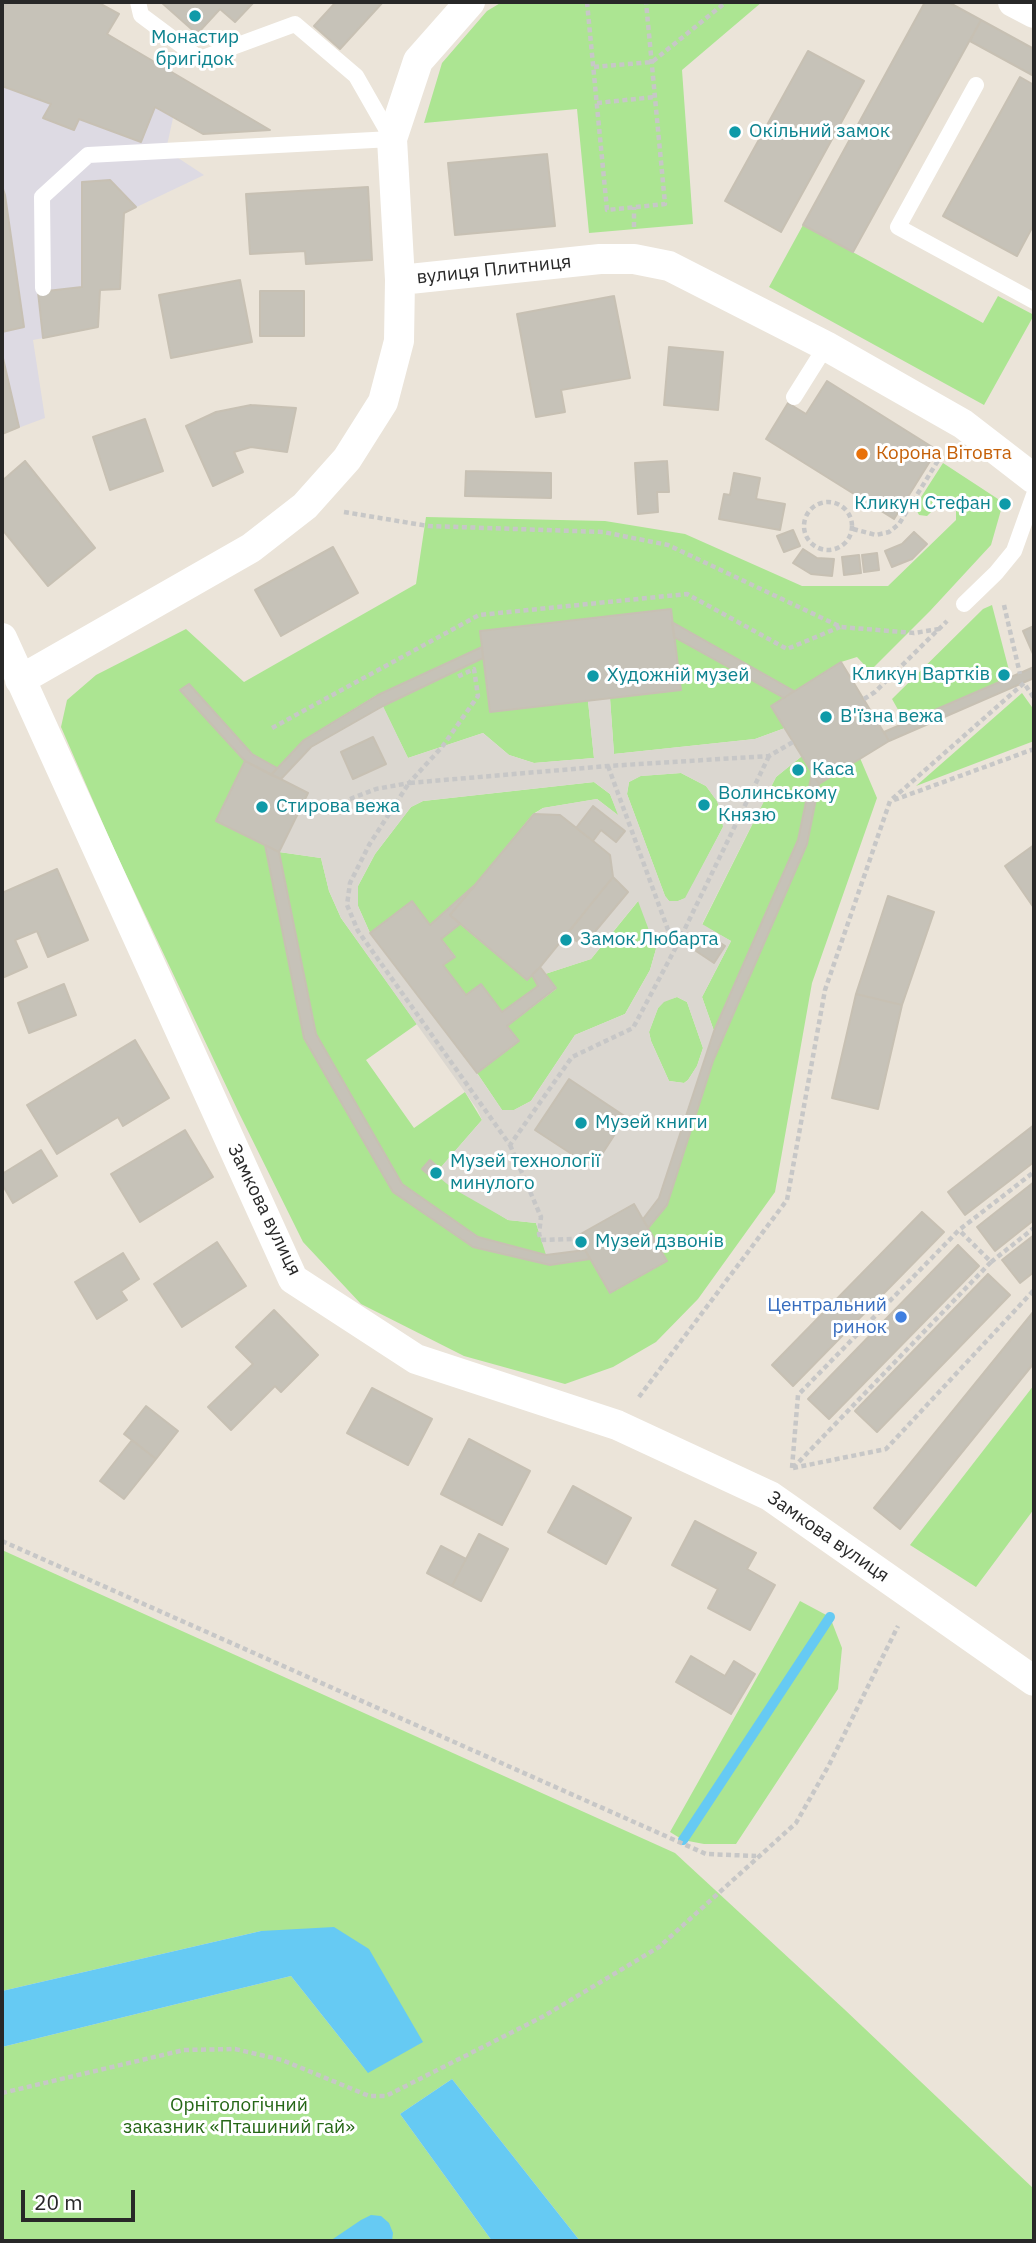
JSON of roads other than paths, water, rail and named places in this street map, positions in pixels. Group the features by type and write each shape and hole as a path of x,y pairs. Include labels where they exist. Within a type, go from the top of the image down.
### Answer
{"street":[{"path":"400,280 392,139 418,61 470,2"},
{"path":"1013,2 1034,13"},
{"name":"вулиця Плитниця","path":"20,680 251,548 305,506 347,459 383,402 399,341 400,280 600,259 634,259 669,266 826,346 963,424 1034,479"},
{"name":"Замкова вулиця","path":"2,638 293,1279 416,1359 617,1425 771,1496 1034,1681"}],"lane":[{"path":"43,288 42,197 88,155 392,139 356,76 295,24 200,59 141,15 138,2"},
{"path":"976,85 898,227 1034,301"},
{"path":"794,397 826,346"},
{"path":"964,604 1014,551 1034,495"}],"water":[{"path":"334,1927 369,1949 423,2042 368,2073 291,1976 2,2047 2,1991 261,1931"},
{"path":"452,2079 580,2241 492,2241 400,2114"},
{"path":"371,2215 381,2216 389,2223 393,2233 392,2241 330,2241 361,2220"}],"waterway":[{"path":"683,1840 830,1617"}],"place":[{"name":"Монастир бригідок","path":"195,16"},
{"name":"Окільний замок","path":"735,132"},
{"name":"Корона Вітовта","path":"862,454"},
{"name":"Кликун Стефан","path":"1005,504"},
{"name":"Кликун Вартків","path":"1004,675"},
{"name":"Художній музей","path":"593,676"},
{"name":"В'їзна вежа","path":"826,717"},
{"name":"Каса","path":"798,770"},
{"name":"Волинському Князю","path":"704,805"},
{"name":"Стирова вежа","path":"262,807"},
{"name":"Замок Любарта","path":"566,940"},
{"name":"Музей книги","path":"581,1123"},
{"name":"Музей технології минулого","path":"436,1173"},
{"name":"Музей дзвонів","path":"581,1242"},
{"name":"Центральний ринок","path":"901,1317"}],"park label":[{"name":"Орнітологічний заказник «Пташиний гай»","path":"239,2117"}]}
